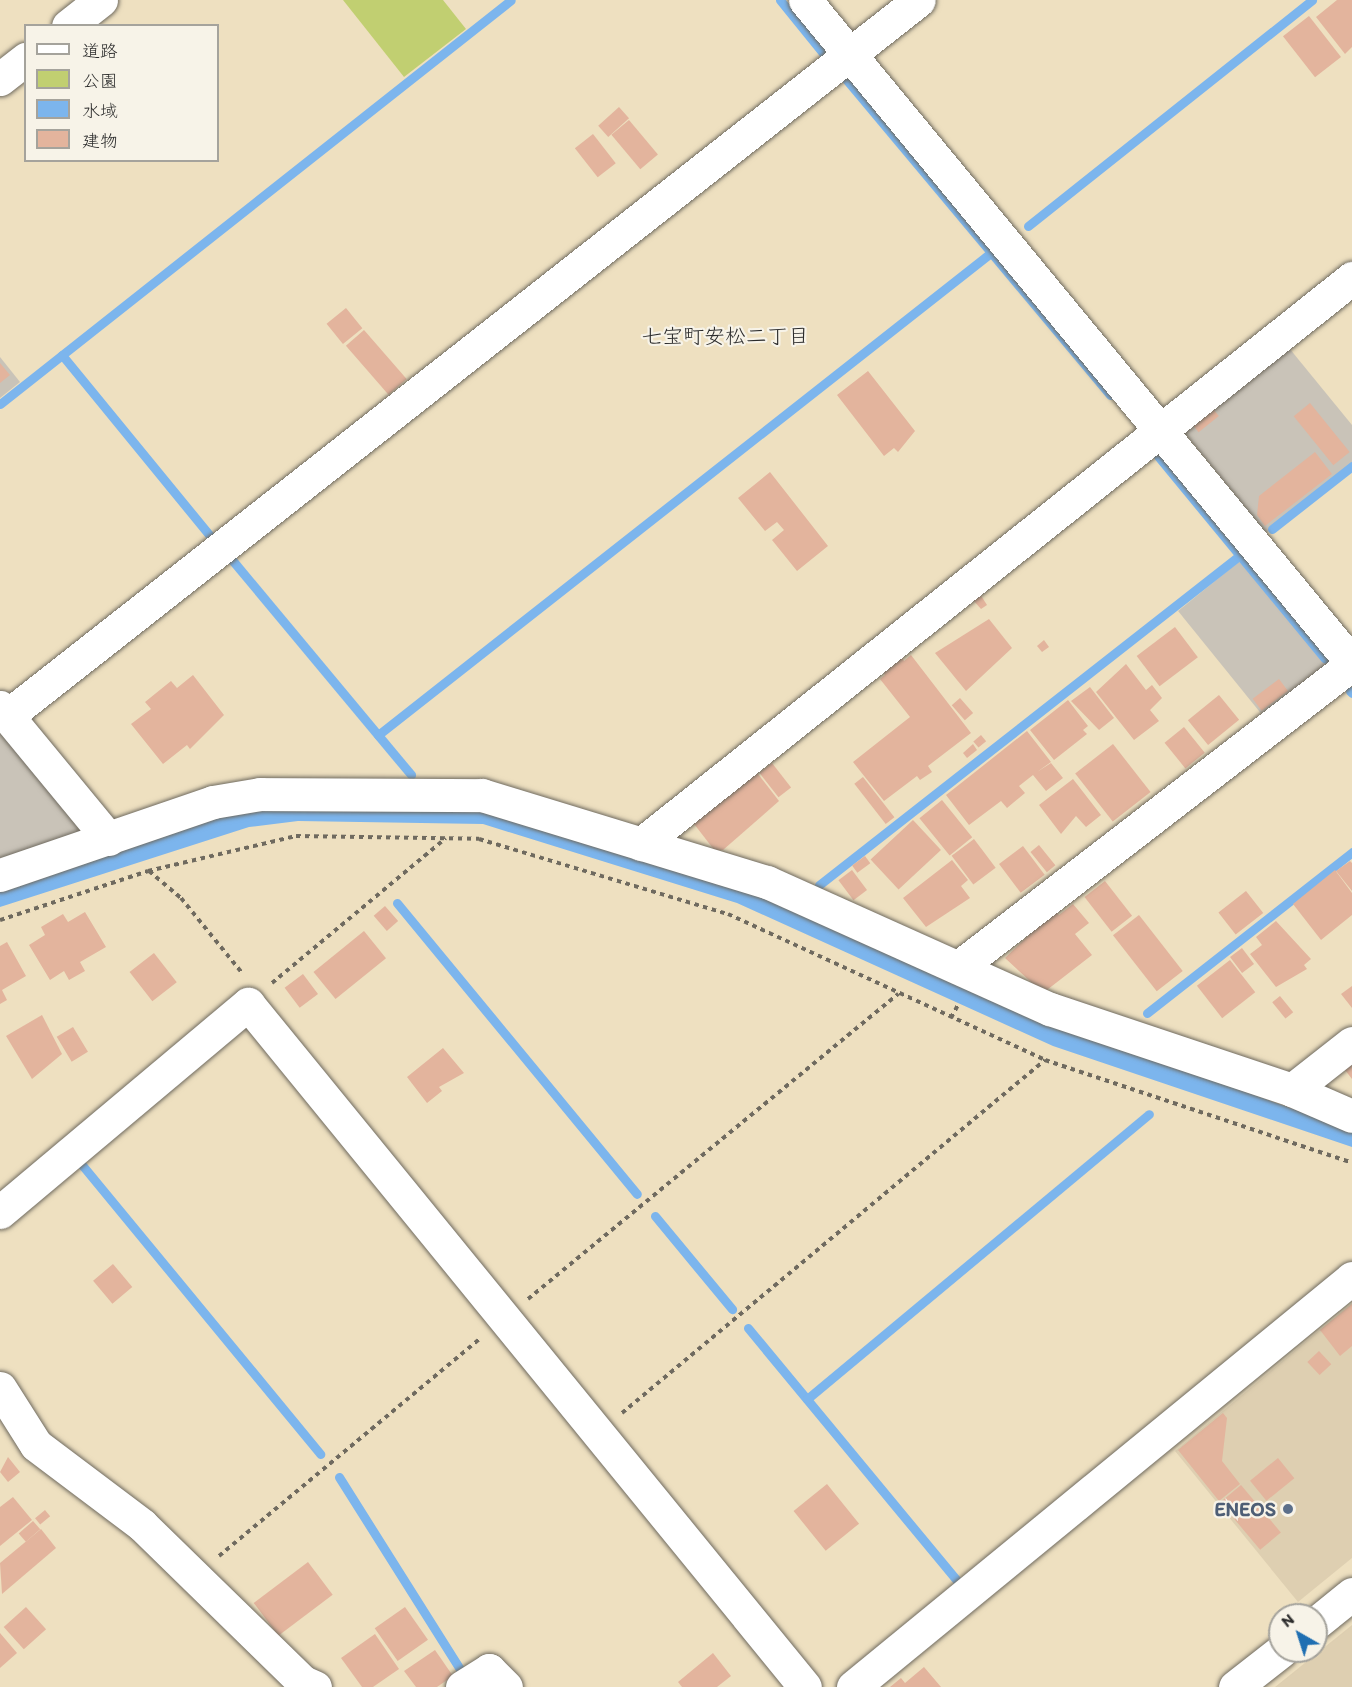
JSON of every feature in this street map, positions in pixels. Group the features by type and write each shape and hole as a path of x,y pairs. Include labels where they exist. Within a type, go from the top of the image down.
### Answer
{"street":[{"path":"70,24 100,0"},
{"path":"805,0 1352,664 960,966"},
{"path":"109,839 4,711 920,0"},
{"path":"0,79 24,61"},
{"path":"641,844 1352,278"},
{"path":"0,874 213,802 312,791 482,795 767,882 960,966 1050,1009 1292,1090 1352,1116"},
{"path":"0,1212 254,999 504,1318 805,1687"},
{"path":"1292,1090 1352,1043"},
{"path":"853,1687 1352,1278"},
{"path":"0,1388 36,1445 142,1525 303,1682 315,1687"},
{"path":"1328,1613 1352,1594"},
{"path":"1235,1687 1268,1661"},
{"path":"462,1687 489,1670 506,1687"}],"path":[{"path":"0,920 148,871 296,836 479,839 728,914 1045,1060 1352,1163"},
{"path":"148,871 181,898 254,999 447,837"},
{"path":"193,1577 898,994"},
{"path":"951,1018 956,1007"},
{"path":"598,1433 1045,1060"}],"shaded area":[{"path":"1285,343 1352,425 1352,464 1266,533 1183,431"},
{"path":"0,357 20,382 0,398"},
{"path":"1241,560 1327,666 1264,717 1178,611"},
{"path":"0,718 85,821 79,835 0,862"},
{"path":"1352,1303 1352,1558 1298,1602 1175,1451"},
{"path":"1352,1625 1352,1687 1275,1687 1305,1663 1328,1663 1328,1644"}],"green space":[{"path":"343,0 443,0 466,29 404,77"}],"water":[{"path":"269,806 485,806 756,891 1042,1019 1352,1130 1352,1147 1053,1046 737,903 483,824 298,821 249,827 0,907 0,887 221,815"}],"building":[{"path":"1337,0 1352,0 1352,47 1345,54 1316,17"},
{"path":"1309,16 1341,57 1315,77 1283,36"},
{"path":"619,107 629,118 608,137 598,126"},
{"path":"629,120 658,154 640,169 611,135"},
{"path":"593,134 616,163 598,177 575,148"},
{"path":"346,308 362,328 343,344 327,324"},
{"path":"364,330 407,379 389,395 346,346"},
{"path":"0,363 10,375 0,383"},
{"path":"868,371 915,431 898,452 894,448 884,456 837,395"},
{"path":"1310,403 1350,452 1333,465 1294,416"},
{"path":"1210,405 1219,416 1199,432 1190,421"},
{"path":"1315,452 1332,474 1265,526 1257,515 1259,496"},
{"path":"770,472 828,546 797,571 772,540 784,530 777,522 765,531 738,498"},
{"path":"980,594 987,605 981,609 973,600"},
{"path":"989,619 1012,648 966,691 935,653"},
{"path":"1175,627 1198,657 1160,686 1137,656"},
{"path":"1044,640 1049,647 1042,652 1037,646"},
{"path":"899,653 904,661 911,655 971,733 928,766 932,772 920,780 917,776 884,801 853,762 910,717 880,679 885,675 880,668"},
{"path":"1126,664 1146,690 1152,685 1162,698 1150,710 1159,721 1134,740 1096,692"},
{"path":"193,675 224,715 190,749 187,745 163,764 131,724 151,709 145,702 171,681 177,688"},
{"path":"1279,679 1288,691 1262,711 1253,699"},
{"path":"1090,687 1114,718 1099,730 1071,701"},
{"path":"1219,695 1239,720 1208,745 1188,720"},
{"path":"960,698 973,713 965,720 952,705"},
{"path":"1068,700 1088,726 1083,730 1087,734 1054,760 1030,730"},
{"path":"1184,727 1205,753 1185,768 1165,743"},
{"path":"1027,731 1051,762 1037,772 1051,763 1063,778 1046,791 1033,775 1019,786 1025,793 1007,808 1001,801 969,825 946,795"},
{"path":"981,735 986,741 978,748 973,741"},
{"path":"973,744 977,750 967,758 963,753"},
{"path":"1113,744 1151,792 1113,822 1075,774"},
{"path":"772,763 791,787 778,797 759,773"},
{"path":"755,770 779,801 723,850 715,851 691,820"},
{"path":"863,777 894,817 886,824 854,784"},
{"path":"1073,779 1101,815 1086,827 1076,816 1061,834 1039,805"},
{"path":"942,800 972,837 950,856 919,818"},
{"path":"913,820 941,850 899,890 871,860"},
{"path":"974,839 996,868 973,885 952,856"},
{"path":"1039,845 1055,865 1047,872 1030,852"},
{"path":"1023,846 1045,875 1021,893 999,864"},
{"path":"865,856 870,863 857,873 852,865"},
{"path":"952,860 968,880 961,886 970,898 926,927 903,898"},
{"path":"1350,861 1352,863 1352,891 1336,871"},
{"path":"852,870 867,890 853,900 838,880"},
{"path":"1335,870 1352,893 1352,915 1321,940 1293,904"},
{"path":"1105,881 1132,916 1112,932 1085,897"},
{"path":"1246,891 1263,913 1236,935 1218,913"},
{"path":"1073,904 1089,923 1075,934 1092,955 1043,993 1005,958 1055,910 1059,915"},
{"path":"385,906 398,921 387,931 374,916"},
{"path":"85,912 106,947 80,962 85,971 69,980 64,971 50,980 29,945 45,935 41,927 63,914 68,922"},
{"path":"1139,915 1183,971 1157,991 1113,935"},
{"path":"1276,921 1311,959 1304,965 1307,969 1276,987 1250,954 1262,945 1256,937"},
{"path":"364,931 386,958 336,999 313,972"},
{"path":"7,942 26,976 2,990 7,1000 0,1004 0,946"},
{"path":"1242,948 1254,964 1242,973 1230,957"},
{"path":"154,953 177,982 152,1001 130,972"},
{"path":"1230,960 1255,992 1222,1018 1197,986"},
{"path":"303,974 318,994 300,1008 285,988"},
{"path":"1352,986 1352,1008 1341,994"},
{"path":"1280,996 1293,1012 1285,1019 1272,1002"},
{"path":"42,1015 62,1054 32,1079 6,1036"},
{"path":"73,1027 88,1052 72,1062 57,1037"},
{"path":"443,1048 464,1073 439,1087 442,1091 427,1103 407,1077"},
{"path":"1352,1058 1352,1079 1342,1066"},
{"path":"113,1264 132,1287 112,1304 93,1281"},
{"path":"1352,1304 1352,1346 1340,1356 1320,1330"},
{"path":"1319,1351 1331,1364 1320,1375 1307,1362"},
{"path":"1223,1413 1227,1418 1222,1461 1240,1484 1219,1501 1178,1450"},
{"path":"8,1457 20,1472 8,1482 0,1472"},
{"path":"1278,1458 1294,1478 1266,1501 1250,1481"},
{"path":"827,1484 859,1524 826,1551 794,1511"},
{"path":"1241,1485 1281,1532 1260,1550 1220,1502"},
{"path":"13,1497 32,1520 0,1546 0,1507"},
{"path":"45,1510 50,1516 40,1524 35,1518"},
{"path":"33,1521 40,1529 26,1542 19,1533"},
{"path":"41,1529 56,1548 2,1594 0,1563"},
{"path":"308,1562 333,1595 278,1636 254,1603"},
{"path":"26,1607 46,1629 24,1649 4,1627"},
{"path":"405,1607 428,1640 398,1661 375,1628"},
{"path":"0,1633 17,1653 0,1668"},
{"path":"375,1634 399,1669 373,1687 362,1687 341,1658"},
{"path":"435,1650 453,1676 437,1687 416,1687 404,1671"},
{"path":"713,1653 731,1676 717,1687 682,1687 678,1682"},
{"path":"924,1667 941,1687 890,1687 901,1678 905,1683"}],"waterway":[{"path":"0,404 511,0"},
{"path":"780,0 827,58"},
{"path":"1028,226 1312,0"},
{"path":"846,79 1110,395"},
{"path":"378,735 988,255"},
{"path":"62,355 212,538"},
{"path":"1157,455 1325,659"},
{"path":"1272,529 1352,466"},
{"path":"228,555 411,775"},
{"path":"819,885 1240,555"},
{"path":"1147,1013 1352,852"},
{"path":"397,903 637,1194"},
{"path":"807,1399 1149,1114"},
{"path":"78,1160 320,1454"},
{"path":"655,1216 732,1309"},
{"path":"748,1328 957,1581"},
{"path":"339,1477 463,1674 467,1671"}],"place":[{"name":"ENEOS","path":"1288,1509"}],"district":[{"name":"七宝町安松二丁目","path":"725,336"}]}
